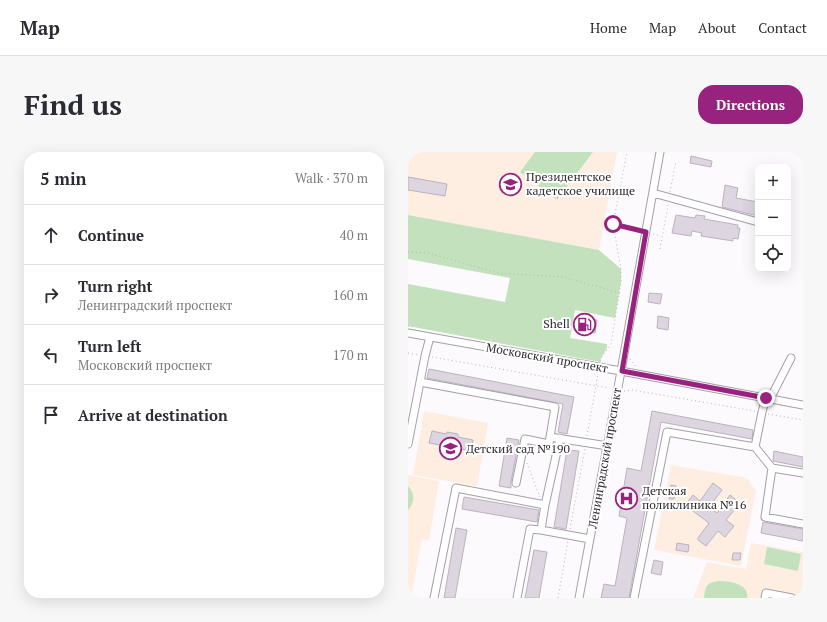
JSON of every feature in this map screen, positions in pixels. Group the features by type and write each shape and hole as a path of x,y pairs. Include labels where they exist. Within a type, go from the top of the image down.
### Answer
{"street":[{"name":"Ленинградский проспект","path":"580,598 622,371 660,152"},
{"path":"653,193 755,221"},
{"name":"Московский проспект","path":"408,333 803,405"},
{"path":"408,444 425,356 430,338"},
{"path":"755,447 762,412 791,358"},
{"path":"420,382 555,408 549,444 525,439 516,483"},
{"path":"634,598 667,432 755,447 772,468 803,473"},
{"path":"550,437 608,446"},
{"path":"541,530 544,505 560,438"},
{"path":"772,468 765,517 803,524"},
{"path":"434,598 456,488 544,505"},
{"path":"517,598 530,529 590,539"},
{"path":"765,598 766,594 792,598"}],"path":[{"path":"408,154 415,152"},
{"path":"600,362 601,358 611,344 620,293 621,269 613,224 627,152"},
{"path":"660,250 676,161"},
{"path":"613,224 662,236"},
{"path":"408,252 428,254 498,273 563,277 620,293"},
{"path":"408,353 608,388"},
{"path":"630,359 636,368"},
{"path":"558,598 598,374"},
{"path":"623,391 632,390 803,420"},
{"path":"527,463 544,505"}],"shaded area":[{"name":"Президентское кадетское училище","path":"408,152 617,152 599,250 408,215"},
{"name":"Детский сад №190","path":"424,411 488,423 477,486 413,475"},
{"path":"671,465 747,478 756,491 741,566 654,550"},
{"path":"408,475 439,481 429,541 422,539 411,598 408,598"},
{"path":"751,543 803,552 803,598 693,598 707,562 746,569"}],"green space":[{"path":"535,152 593,152 557,200 520,172"},
{"path":"408,215 599,250 621,269 621,282 615,318 575,310 570,338 607,344 607,348 600,362 408,326 408,284 505,302 510,278 408,259"},
{"path":"408,486 413,495 413,501 408,510"},
{"path":"767,547 801,554 798,571 764,564"},
{"path":"719,581 742,586 747,593 747,598 704,598 707,585"}],"building":[{"path":"691,156 712,161 711,167 690,163"},
{"path":"408,177 447,184 445,196 408,190"},
{"path":"725,185 738,188 736,198 755,201 755,215 722,207"},
{"path":"676,215 695,218 696,215 705,216 704,219 738,225 737,228 740,228 738,239 733,238 733,241 701,236 702,233 692,231 691,236 672,233"},
{"path":"649,293 662,294 660,304 648,302"},
{"path":"658,316 669,318 668,330 657,328"},
{"name":"Shell","path":"575,319 590,321 590,319 597,320 595,333 588,332 589,329 574,327"},
{"path":"429,369 574,397 567,434 558,432 563,404 427,378"},
{"path":"652,411 753,430 752,439 661,422 629,598 601,598 604,584 615,586 627,518 619,516 627,468 641,471"},
{"path":"432,431 446,434 447,432 458,434 458,437 473,440 471,451 429,443"},
{"path":"507,438 519,440 511,488 499,486"},
{"path":"567,450 579,451 566,529 554,527"},
{"path":"774,451 803,457 803,467 773,461"},
{"path":"713,483 722,490 709,507 717,513 730,495 740,503 726,520 734,526 725,537 718,531 706,546 698,540 698,538 709,523 685,505 693,495 700,501"},
{"path":"671,485 676,486 674,499 669,499"},
{"path":"464,497 539,510 537,522 462,509"},
{"path":"763,522 803,529 803,541 761,533"},
{"path":"456,528 467,530 455,598 444,598"},
{"path":"677,543 689,545 688,552 676,550"},
{"path":"534,550 547,552 539,598 525,598"},
{"path":"733,553 741,553 740,560 732,560"},
{"path":"654,560 663,562 661,575 651,573"}],"place":[{"name":"Президентское кадетское училище","path":"510,184"},
{"name":"Shell","path":"585,324"},
{"name":"Детский сад №190","path":"450,449"},
{"name":"Детская поликлиника №16","path":"627,498"}],"route":[{"path":"613,224 646,232 622,371 766,398"}]}
